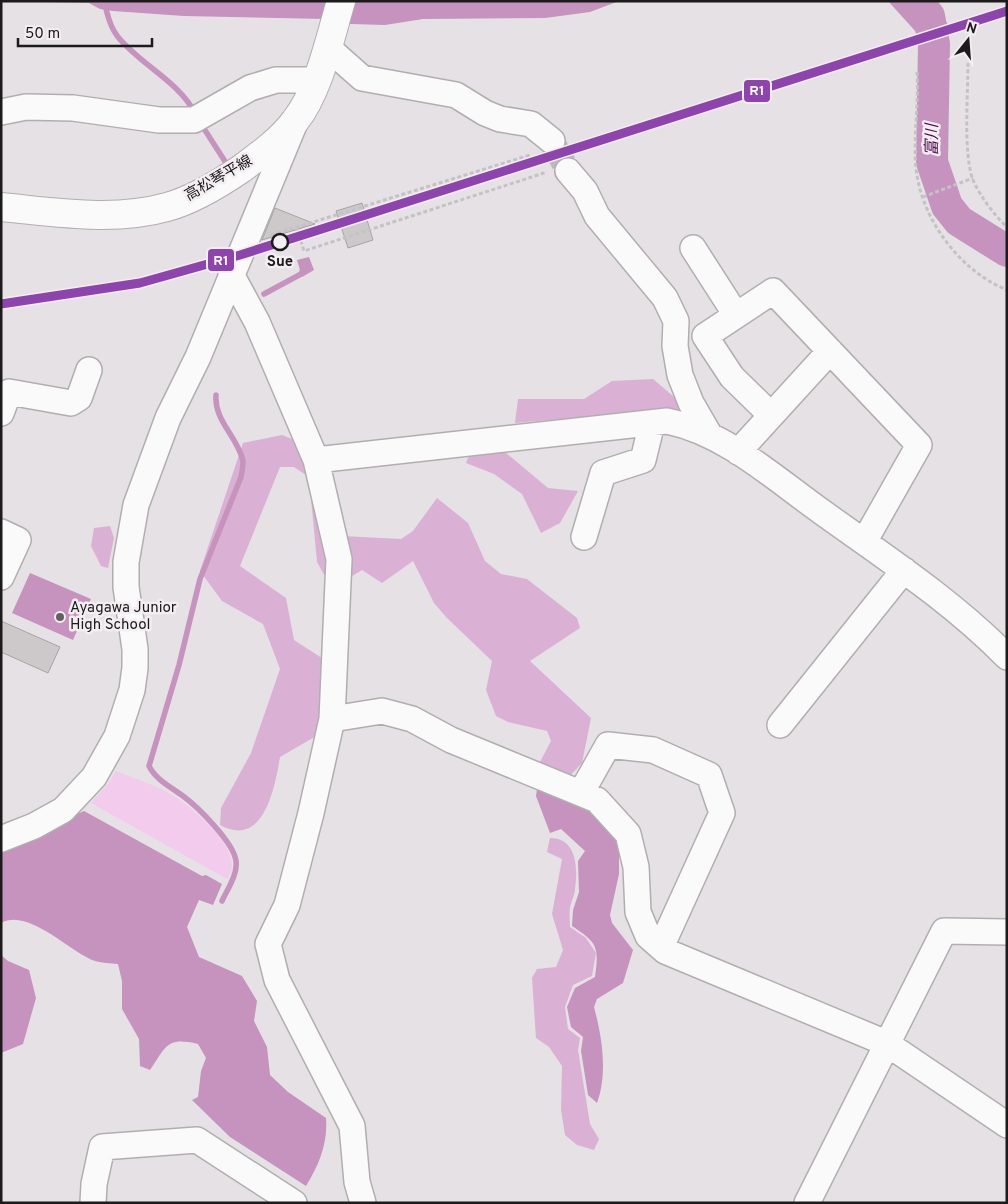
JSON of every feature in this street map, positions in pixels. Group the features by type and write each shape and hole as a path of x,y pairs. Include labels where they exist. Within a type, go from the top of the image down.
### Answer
{"main road":[{"name":"高松琴平線","path":"1,207 94,215 139,212 167,207 192,197 236,172 280,138 296,121 315,80 334,24"}],"street":[{"path":"334,24 362,78 456,95 485,113 500,119 531,124 552,141"},
{"path":"1,112 26,106 64,108 159,120 197,118 250,88 276,80 315,80"},
{"path":"1,839 34,826 63,810 94,777 117,736 132,690 135,668 135,650 126,587 126,562 136,505 162,432 198,357 246,237 296,121"},
{"path":"558,172 585,191 597,216 665,298 676,321 675,346 680,375 692,403 710,434"},
{"path":"693,248 736,315"},
{"path":"231,274 257,322 316,460 339,559 332,719 312,813 287,905 268,944 277,980 352,1126 357,1182 363,1203"},
{"path":"771,415 732,377 705,336 773,291 919,446 864,542"},
{"path":"738,452 830,351"},
{"path":"1,412 8,392 71,403 79,398 89,370"},
{"path":"316,460 667,421 691,426 710,434 738,452 904,570 978,629 1007,658"},
{"path":"584,537 603,472 643,460 652,423"},
{"path":"1,532 18,540 1,577"},
{"path":"780,725 904,570"},
{"path":"332,719 382,711 412,719 451,740 597,800 628,834 636,867 638,912 648,936 661,948 886,1043 1007,1125"},
{"path":"580,794 608,745 653,750 709,775 722,813 661,948"},
{"path":"807,1203 944,931 1007,932"},
{"path":"93,1203 94,1184 102,1147 197,1140 294,1203"}],"path":[{"path":"968,63 968,142 973,178 1000,221 1007,227"},
{"path":"916,72 916,170 923,197 949,246 982,276 995,285 1007,290"},
{"path":"246,237 260,238 297,228 530,155"},
{"path":"297,228 304,251 558,172"},
{"path":"923,197 973,178"}],"shaded area":[{"path":"1,1 619,1 590,12 545,18 423,19 385,25 351,24 326,19 184,16 113,11 100,9 89,3"},
{"path":"888,1 935,1 948,25 917,33"},
{"path":"309,257 314,270 302,277 297,260"},
{"path":"653,379 687,408 515,423 518,399 584,399 612,381"},
{"path":"282,435 300,442 330,550 327,580 317,562 309,477 294,467 280,467 240,566 286,598 294,640 328,662 318,735 280,757 275,784 265,811 257,822 247,829 235,830 220,825 221,808 251,753 280,669 263,624 222,601 200,571 243,443"},
{"path":"505,452 548,488 578,491 560,523 541,533 522,494 494,474 466,463 469,455"},
{"path":"437,498 468,523 485,561 501,574 527,579 577,618 580,628 530,661 591,718 582,763 567,779 547,773 540,762 551,741 547,731 508,722 496,716 486,690 492,661 434,603 413,561 382,583 362,570 349,578 343,536 401,539 413,531"},
{"path":"110,526 114,538 108,568 101,566 91,546 94,528"},
{"path":"30,573 91,599 73,640 12,613"},
{"path":"116,771 164,790 203,819 215,831 230,856 232,868 227,879 91,803 108,784"},
{"path":"537,789 592,813 609,826 619,846 619,874 610,915 612,923 633,950 623,983 597,999 594,1007 603,1055 602,1080 597,1103 588,1095 581,1051 583,1037 571,1027 567,1007 575,988 595,977 597,959 595,947 587,937 572,926 573,910 579,892 578,861 585,851 561,829 550,833 536,796"},
{"path":"84,811 202,876 206,875 222,884 213,905 199,900 187,927 199,957 242,976 257,1001 254,1021 267,1047 270,1075 288,1092 326,1118 326,1136 322,1154 306,1186 230,1137 192,1100 198,1097 201,1071 206,1058 198,1044 188,1042 174,1043 164,1049 150,1070 140,1066 139,1039 122,1009 122,981 118,964 95,961 49,933 24,921 12,920 1,923 1,849"},
{"path":"550,838 559,839 566,843 574,856 576,881 570,908 570,927 586,938 596,953 592,976 573,985 565,1007 568,1029 580,1038 578,1050 590,1124 599,1139 594,1150 577,1145 565,1135 561,1110 562,1066 549,1047 536,1038 532,978 537,969 556,967 563,950 552,914 562,859 547,852"},
{"path":"1,955 8,961 29,970 36,998 23,1044 1,1053"}],"building":[{"path":"362,203 373,240 348,248 336,211"},
{"path":"275,208 315,224 262,240"},
{"path":"1,621 60,647 48,673 1,652"}],"waterway":[{"path":"104,1 111,24 118,37 137,56 169,82 188,102 195,113"},
{"name":"富川","path":"916,1 929,16 934,44 932,162 947,206 959,221 1007,251"},
{"path":"201,124 228,166"},
{"path":"264,294 301,274 303,269"},
{"path":"216,395 216,404 222,421 240,452 243,461 242,473 200,579 179,665 149,766 160,779 190,801 206,817 222,835 234,853 236,861 235,871 232,882 222,901"}],"tunnel":[{"path":"552,141 568,171"}],"transit line":[{"name":"R1","path":"1,304 140,283 240,255 1007,11"}],"place":[{"name":"Sue","path":"280,242"},
{"name":"Ayagawa Junior High School","path":"60,617"}]}
